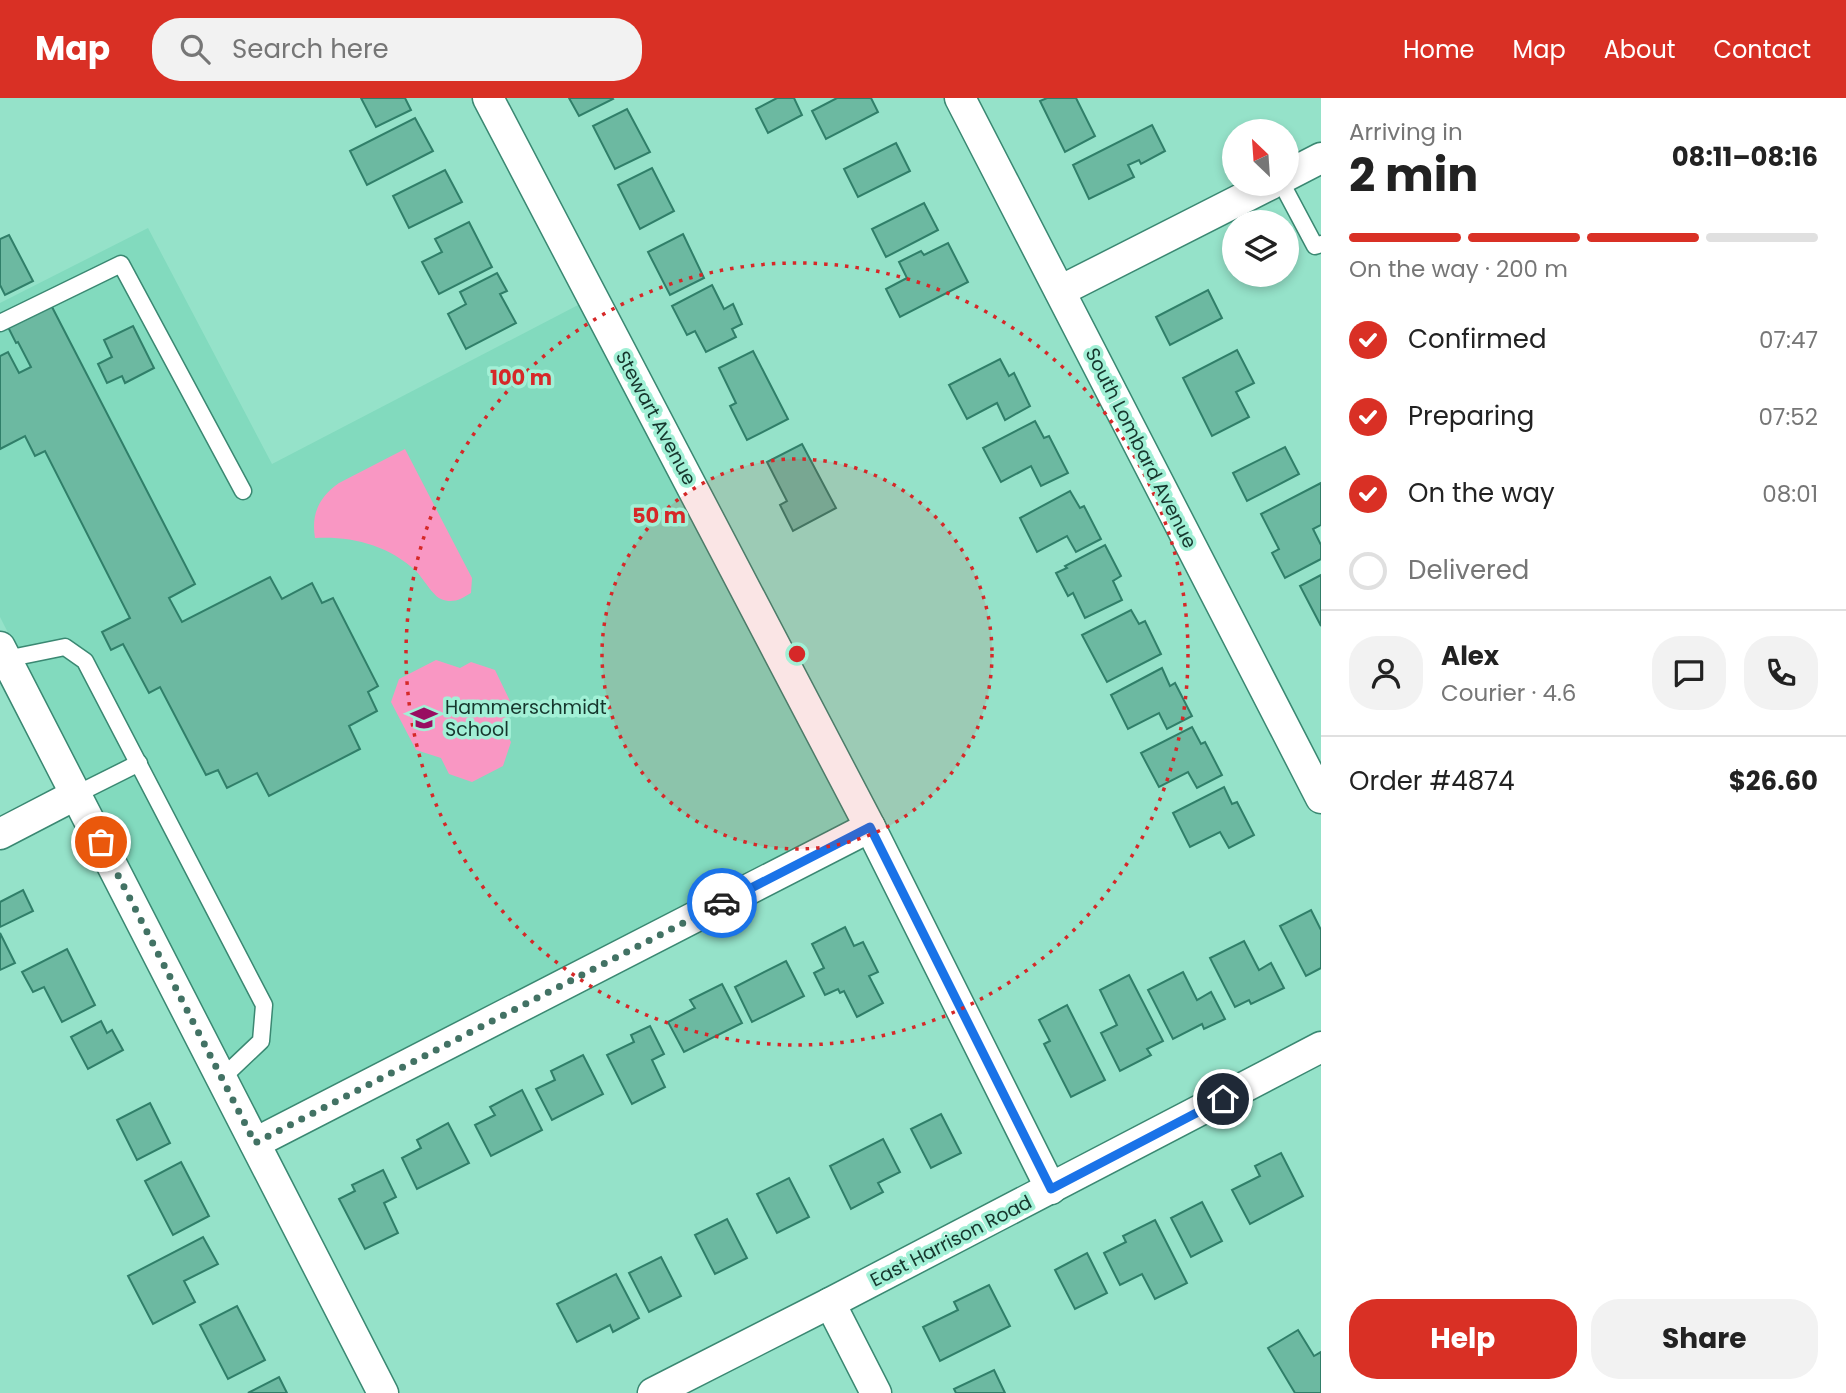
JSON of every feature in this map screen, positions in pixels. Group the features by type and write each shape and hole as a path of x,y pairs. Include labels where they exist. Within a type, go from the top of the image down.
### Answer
{"street":[{"name":"Stewart Avenue","path":"488,98 870,827 1051,1189"},
{"name":"South Lombard Avenue","path":"960,98 1321,798"},
{"path":"1299,169 1321,158"},
{"path":"1060,291 1247,196"},
{"path":"3,653 383,1393"},
{"path":"0,834 77,794"},
{"path":"255,1143 870,827"},
{"name":"East Harrison Road","path":"653,1393 1321,1047"},
{"path":"830,1303 876,1393"}],"lane":[{"path":"1288,196 1315,246 1321,244"},
{"path":"0,323 121,264 243,491"},
{"path":"3,653 65,647 85,661 264,1005 261,1041 222,1078"},
{"path":"77,794 138,763"}],"shaded area":[{"name":"Hammerschmidt School","path":"148,228 272,464 580,304 849,820 260,1126 0,617 0,303"},
{"path":"405,449 472,578 471,593 457,600 449,601 438,597 416,571 381,549 356,541 315,538 314,521 326,494 339,483"},
{"path":"436,660 460,668 471,662 495,670 511,703 503,727 511,742 503,766 472,782 449,774 441,758 416,750 391,702 399,679"}],"building":[{"path":"361,98 405,98 411,110 376,127"},
{"path":"569,98 612,98 613,99 579,116"},
{"path":"777,98 794,98 802,115 768,133 756,109"},
{"path":"837,98 871,98 878,112 826,139 812,111"},
{"path":"1047,98 1076,98 1095,136 1065,152 1040,101"},
{"path":"627,109 650,152 615,169 593,126"},
{"path":"415,118 433,151 367,185 350,151"},
{"path":"1152,125 1165,151 1141,164 1139,160 1128,165 1134,177 1089,199 1073,165"},
{"path":"896,143 910,171 858,197 844,169"},
{"path":"652,168 674,211 640,229 618,185"},
{"path":"445,170 462,202 409,228 393,196"},
{"path":"924,203 938,230 886,257 872,229"},
{"path":"469,222 492,267 439,294 422,262 442,252 435,239"},
{"path":"683,234 704,278 670,295 648,252"},
{"path":"9,235 33,281 5,295 0,285 0,239"},
{"path":"948,243 968,282 900,317 886,289 907,278 899,262 921,251 924,255"},
{"path":"497,273 507,291 500,294 516,323 466,349 448,314 466,304 460,292"},
{"path":"712,285 724,309 733,304 742,324 732,329 736,337 706,352 695,331 687,335 672,306"},
{"path":"1208,290 1222,318 1170,345 1156,317"},
{"path":"51,305 195,584 169,598 182,622 270,577 282,599 312,583 322,603 333,598 378,686 368,692 377,711 349,726 360,749 269,796 257,773 227,788 218,770 206,775 160,687 149,693 123,644 111,650 102,632 130,618 45,451 35,456 25,436 0,449 0,356 8,352 19,373 31,367 8,327"},
{"path":"133,326 154,368 125,383 122,376 107,383 98,364 112,357 104,340"},
{"path":"1237,350 1254,383 1236,392 1249,417 1212,436 1183,378"},
{"path":"753,351 788,419 747,440 730,406 736,403 719,368"},
{"path":"1000,359 1009,376 1014,373 1030,406 1005,420 997,403 967,419 949,385"},
{"path":"1035,421 1044,438 1049,436 1068,473 1041,486 1031,466 1001,482 983,448"},
{"path":"802,444 836,508 793,531 780,505 787,501 767,462"},
{"path":"1285,447 1299,474 1247,501 1233,473"},
{"path":"1321,483 1321,525 1313,529 1321,545 1321,559 1285,578 1272,553 1279,549 1261,514"},
{"path":"1070,491 1080,508 1084,506 1101,539 1076,552 1067,536 1037,552 1020,518"},
{"path":"1105,545 1121,576 1113,581 1122,600 1085,618 1073,593 1068,596 1056,573"},
{"path":"1321,575 1321,626 1300,586"},
{"path":"1131,610 1139,624 1145,621 1161,654 1107,682 1082,635"},
{"path":"1162,668 1170,686 1175,683 1192,716 1167,729 1159,713 1128,729 1111,695"},
{"path":"1192,727 1201,744 1205,742 1222,775 1197,788 1188,772 1159,787 1141,753"},
{"path":"1224,787 1232,804 1237,802 1254,835 1229,848 1220,832 1190,847 1173,813"},
{"path":"23,890 33,911 0,927 0,902"},
{"path":"1311,910 1321,930 1321,968 1306,976 1280,926"},
{"path":"845,927 854,946 863,942 878,972 869,976 883,1003 857,1017 844,991 840,993 838,989 825,995 814,973 824,968 812,944"},
{"path":"0,933 15,963 0,970"},
{"path":"1244,941 1259,970 1271,963 1284,988 1251,1004 1249,1000 1235,1007 1210,958"},
{"path":"67,949 95,1005 62,1022 44,987 33,992 22,972"},
{"path":"786,961 804,996 752,1022 735,987"},
{"path":"1183,972 1197,1000 1211,992 1225,1019 1204,1029 1202,1024 1173,1039 1148,990"},
{"path":"1129,975 1163,1041 1147,1049 1151,1055 1120,1071 1101,1033 1117,1025 1100,990"},
{"path":"722,984 742,1023 684,1052 668,1022 695,1008 690,1000"},
{"path":"1067,1005 1105,1080 1071,1097 1044,1044 1050,1041 1039,1020"},
{"path":"101,1021 107,1033 112,1030 123,1050 88,1069 71,1037"},
{"path":"650,1026 664,1054 652,1060 665,1087 632,1104 607,1055 634,1042 631,1035"},
{"path":"583,1055 603,1094 552,1120 536,1089 555,1080 551,1071"},
{"path":"522,1090 542,1130 491,1156 475,1125 495,1115 490,1107"},
{"path":"150,1103 170,1143 137,1160 117,1120"},
{"path":"941,1114 961,1153 931,1168 911,1129"},
{"path":"448,1123 469,1163 417,1189 402,1158 421,1148 417,1140"},
{"path":"883,1139 900,1172 878,1183 883,1192 851,1209 830,1166"},
{"path":"1281,1153 1303,1196 1250,1224 1232,1190 1260,1176 1255,1166"},
{"path":"181,1162 209,1216 173,1235 145,1181"},
{"path":"383,1170 396,1197 384,1203 398,1233 365,1249 339,1199 355,1191 352,1185"},
{"path":"789,1178 809,1217 777,1233 757,1194"},
{"path":"1202,1202 1222,1241 1191,1257 1171,1218"},
{"path":"727,1219 747,1258 715,1274 695,1235"},
{"path":"1155,1220 1187,1283 1155,1299 1142,1274 1120,1285 1104,1253 1126,1242 1123,1236"},
{"path":"203,1237 218,1264 184,1281 195,1302 153,1324 128,1276"},
{"path":"1087,1253 1107,1293 1075,1309 1055,1270"},
{"path":"661,1257 681,1296 649,1312 629,1273"},
{"path":"616,1274 639,1318 613,1332 610,1325 577,1342 557,1304"},
{"path":"989,1285 1010,1326 940,1361 923,1327 958,1310 954,1302"},
{"path":"237,1306 265,1360 228,1379 200,1325"},
{"path":"1298,1330 1314,1356 1321,1352 1321,1393 1295,1393 1268,1348"},
{"path":"994,1370 1005,1393 956,1393 954,1389"},
{"path":"279,1377 287,1393 248,1393"}],"way so far":[{"path":"101,842 255,1143 722,903"}],"place":[{"name":"Hammerschmidt School","path":"424,718"}],"route":[{"path":"722,903 870,827 1051,1189 1223,1099"}]}
